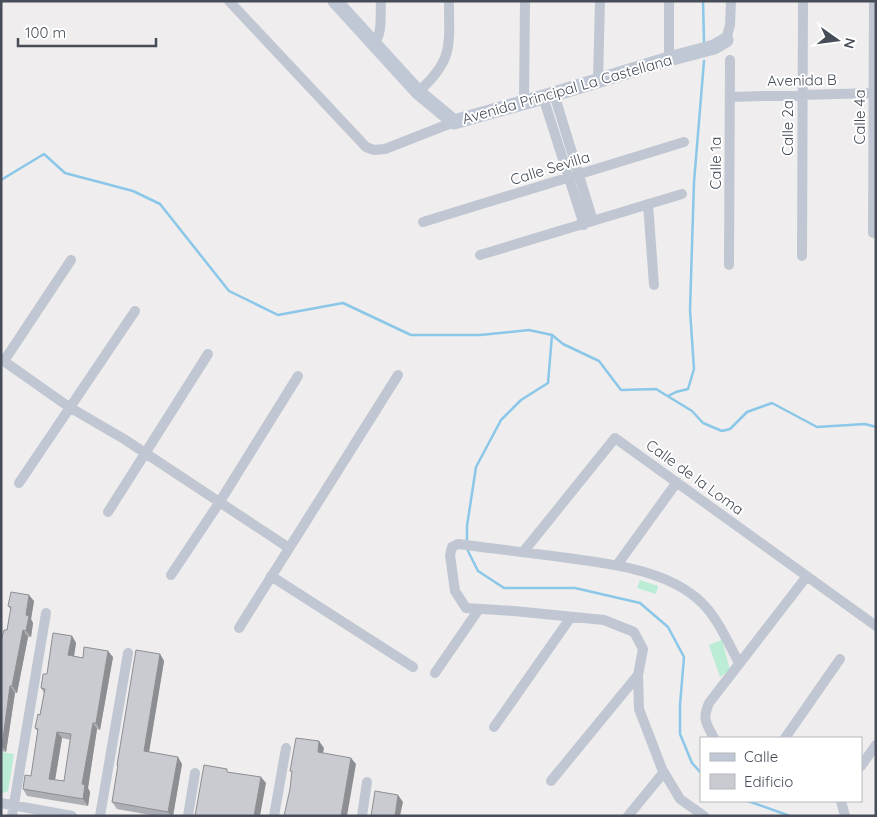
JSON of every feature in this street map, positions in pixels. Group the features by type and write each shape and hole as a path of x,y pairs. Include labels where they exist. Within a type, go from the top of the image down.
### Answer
{"street":[{"path":"229,1 366,147 374,150 385,149 454,122"},
{"name":"Avenida Principal La Castellana","path":"335,1 418,92 454,122 714,47 726,40"},
{"path":"374,44 380,33 381,1"},
{"path":"418,92 441,68 448,53 449,1"},
{"path":"524,102 525,1"},
{"path":"598,81 600,1"},
{"path":"669,1 669,59"},
{"path":"726,40 730,25 731,1"},
{"name":"Calle 2a","path":"802,256 803,1"},
{"name":"Calle 4a","path":"873,233 874,1"},
{"name":"Calle 1a","path":"729,266 730,60"},
{"name":"Avenida B","path":"730,97 875,93"},
{"path":"549,96 579,174 589,223"},
{"path":"549,96 568,178 589,223"},
{"name":"Calle Sevilla","path":"424,222 684,142"},
{"path":"480,255 682,194"},
{"path":"648,204 654,285"},
{"path":"71,260 3,360 69,407 289,548"},
{"path":"19,483 135,311"},
{"path":"108,512 208,354"},
{"path":"239,628 398,375"},
{"path":"171,575 219,503 298,376"},
{"name":"Calle de la Loma","path":"524,551 615,438 876,626"},
{"path":"617,565 677,482"},
{"path":"704,816 680,799 664,772 639,708 638,675 643,649 634,632 604,620 466,608 454,592 450,555 452,547 458,544 524,551 625,566 679,585 701,602 718,625 739,663"},
{"path":"271,576 414,666"},
{"path":"713,737 704,720 708,703 807,576"},
{"path":"435,673 479,609"},
{"path":"13,811 46,613"},
{"path":"494,727 571,617"},
{"path":"100,816 128,653"},
{"path":"785,737 840,658"},
{"path":"551,781 638,675"},
{"path":"274,816 286,748"},
{"path":"862,765 874,748"},
{"path":"628,816 664,772"},
{"path":"188,816 195,773"},
{"path":"362,816 367,782"},
{"path":"841,802 845,816"},
{"path":"1,803 13,811 72,816"}],"green space":[{"path":"640,580 658,586 656,594 637,588"},
{"path":"722,640 730,670 720,677 709,645"},
{"path":"1,752 14,754 8,791 1,794"}],"building":[{"path":"11,592 29,595 26,615 29,616 26,631 23,630 12,686 10,686 2,746 1,641 4,630 7,630 11,607 8,606"},
{"path":"53,633 72,636 68,655 83,658 84,647 108,651 96,723 93,723 82,784 85,785 83,799 23,789 25,775 31,776 38,729 35,728 38,714 40,715 45,689 41,688 43,674 47,674","holes":["57,732 71,734 64,781 49,779"]},
{"path":"136,650 160,654 144,751 178,757 168,812 112,802"},
{"path":"296,738 319,741 318,752 351,758 341,816 284,816 290,789 292,771 290,771"},
{"path":"204,765 227,769 227,772 261,777 254,816 195,816"},
{"path":"375,791 398,795 395,816 371,816"}],"waterway":[{"path":"703,1 704,42"},
{"path":"668,396 688,389 694,369 690,310 694,182 704,61"},
{"path":"1,180 44,154 65,173 133,191 160,204 229,291 278,315 343,303 411,335 480,335 529,330 552,335 563,344 599,361 621,390 656,389 692,411 703,423 722,431 730,429 747,412 772,403 817,427 865,424 876,427"},
{"path":"467,544 467,526 476,467 501,420 521,400 548,383 552,335"},
{"path":"467,549 478,571 504,588 575,588 640,603 668,627 684,657 680,705 680,734 692,763 700,772"},
{"path":"751,802 790,816"}]}
